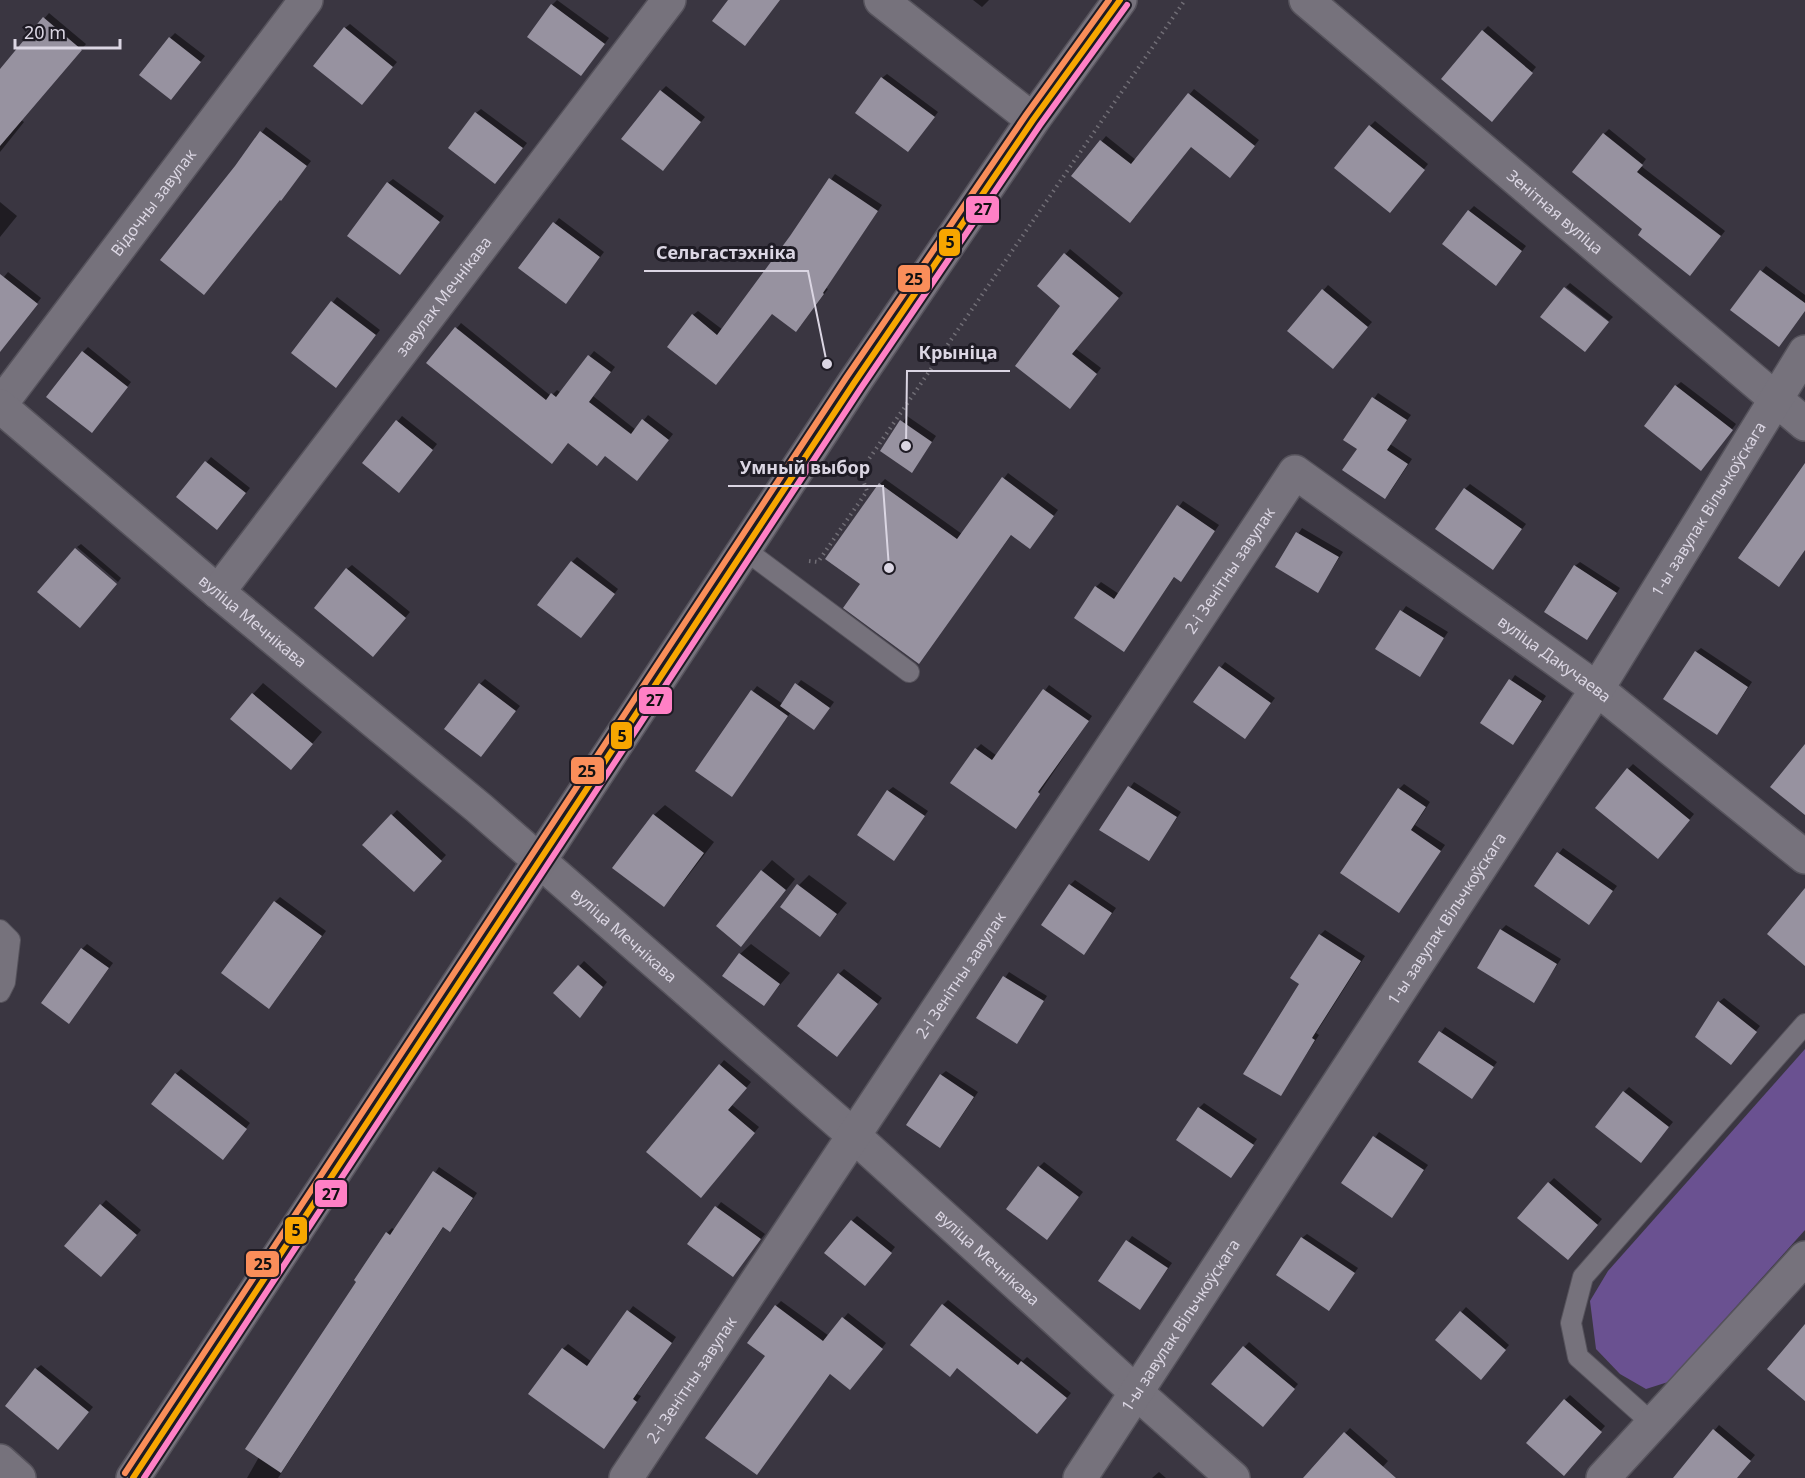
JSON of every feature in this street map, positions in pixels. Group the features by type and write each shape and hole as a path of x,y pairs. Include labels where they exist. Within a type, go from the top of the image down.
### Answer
{"street":[{"name":"Відочны завулак","path":"0,406 306,0"},
{"name":"завулак Мечнікава","path":"218,592 669,0"},
{"path":"881,0 1033,120"},
{"path":"133,1478 744,549 1033,120 1120,0"},
{"name":"Зенітная вуліца","path":"1306,0 1805,424"},
{"name":"1-ы завулак Вільчкоўскага","path":"1080,1478 1597,689 1805,352"},
{"name":"вуліца Мечнікава","path":"0,406 218,592 479,808 853,1135 1233,1478"},
{"name":"вуліца Дакучаева","path":"1295,472 1597,689 1805,857"},
{"name":"2-і Зенітны завулак","path":"626,1478 1295,472"},
{"path":"1603,1478 1805,1258"},
{"path":"0,1461 19,1478"}],"lane":[{"path":"744,549 909,672"},
{"path":"0,930 10,940 5,982 0,992"},
{"path":"1653,1424 1578,1357 1571,1323 1583,1277 1805,1024"}],"path":[{"path":"779,574 793,557 818,562 867,491 860,472 1185,0"}],"shaded area":[{"path":"1805,1049 1805,1230 1668,1382 1646,1389 1620,1374 1596,1349 1590,1301 1608,1271"}],"building":[{"path":"728,0 780,0 745,46 712,21"},
{"path":"551,4 605,44 581,76 527,37"},
{"path":"43,17 82,50 0,146 0,69"},
{"path":"344,27 393,67 362,105 313,66"},
{"path":"1482,30 1533,73 1492,122 1441,79"},
{"path":"169,37 201,62 171,100 139,75"},
{"path":"881,77 935,117 908,152 855,113"},
{"path":"660,90 701,122 663,171 621,139"},
{"path":"1188,93 1255,146 1230,178 1191,147 1130,223 1071,176 1100,140 1131,164"},
{"path":"475,112 523,148 495,184 448,148"},
{"path":"1369,125 1425,170 1390,213 1334,168"},
{"path":"260,131 307,166 204,295 160,260"},
{"path":"1603,133 1643,165 1637,172 1721,236 1690,276 1638,235 1642,229 1572,172"},
{"path":"829,178 878,211 824,294 796,332 772,314 716,385 667,347 692,314 717,335 790,236"},
{"path":"387,182 440,222 400,275 347,236"},
{"path":"1468,210 1522,251 1496,286 1442,244"},
{"path":"553,222 600,257 566,304 518,268"},
{"path":"1064,253 1119,298 1072,354 1097,374 1070,409 1015,366 1060,306 1037,286"},
{"path":"1760,270 1805,303 1805,311 1779,347 1730,310"},
{"path":"0,274 38,304 0,352"},
{"path":"1564,287 1609,322 1585,352 1540,317"},
{"path":"1322,289 1368,327 1333,369 1287,331"},
{"path":"331,301 376,335 336,388 291,353"},
{"path":"455,327 546,400 551,393 556,397 588,355 611,372 589,402 631,434 642,419 669,440 637,481 605,456 597,466 568,443 552,464 426,363"},
{"path":"82,351 128,387 92,433 46,397"},
{"path":"1675,385 1733,430 1701,471 1644,426"},
{"path":"1372,397 1407,420 1387,450 1408,464 1385,499 1342,470 1357,449 1343,440"},
{"path":"396,420 433,450 399,493 362,463"},
{"path":"900,420 932,442 912,473 880,451"},
{"path":"205,461 246,493 217,530 176,497"},
{"path":"1805,463 1805,550 1779,587 1738,558"},
{"path":"1002,477 1054,516 1030,549 1011,535 919,664 843,608 860,584 825,559 879,483 957,539"},
{"path":"1464,488 1522,529 1493,570 1435,529"},
{"path":"1177,505 1215,531 1181,582 1174,577 1124,652 1074,618 1095,586 1114,599"},
{"path":"1296,532 1339,557 1318,593 1275,567"},
{"path":"75,548 117,584 80,628 37,592"},
{"path":"571,561 615,594 581,638 537,605"},
{"path":"1574,565 1617,593 1587,640 1544,612"},
{"path":"346,568 406,618 373,657 314,608"},
{"path":"1400,610 1444,638 1420,677 1375,649"},
{"path":"1695,651 1748,687 1717,735 1663,699"},
{"path":"1219,666 1271,703 1245,739 1193,702"},
{"path":"1509,679 1542,701 1513,745 1480,723"},
{"path":"479,683 516,711 481,757 444,729"},
{"path":"795,683 830,708 814,730 780,706"},
{"path":"1043,689 1089,721 1038,792 1040,794 1016,829 950,783 975,748 992,760"},
{"path":"751,690 788,716 732,797 695,771"},
{"path":"252,693 313,744 291,770 230,719"},
{"path":"1805,744 1805,815 1770,787"},
{"path":"1627,768 1690,820 1658,859 1595,808"},
{"path":"1128,786 1177,817 1149,861 1099,830"},
{"path":"1398,788 1426,807 1411,830 1441,851 1399,913 1340,873"},
{"path":"887,790 925,816 894,861 857,835"},
{"path":"391,814 442,861 414,892 362,845"},
{"path":"653,814 704,853 664,907 612,868"},
{"path":"1557,852 1613,891 1589,925 1534,886"},
{"path":"761,870 786,890 741,947 716,926"},
{"path":"797,884 837,914 820,937 780,907"},
{"path":"1069,884 1112,913 1084,955 1041,925"},
{"path":"1805,888 1805,966 1767,934"},
{"path":"274,901 322,936 269,1009 221,973"},
{"path":"1500,929 1557,964 1534,1003 1477,968"},
{"path":"1319,934 1361,961 1312,1038 1315,1040 1281,1096 1243,1074 1299,984 1290,978"},
{"path":"81,948 109,968 69,1024 41,1003"},
{"path":"739,953 780,984 764,1006 722,976"},
{"path":"578,965 603,987 580,1018 553,993"},
{"path":"838,973 878,1004 837,1057 797,1026"},
{"path":"1003,976 1044,1001 1017,1044 976,1018"},
{"path":"1718,1001 1757,1032 1731,1065 1695,1037"},
{"path":"1439,1031 1494,1067 1472,1099 1418,1062"},
{"path":"719,1064 747,1088 728,1110 755,1133 701,1198 646,1152"},
{"path":"175,1073 247,1129 223,1160 151,1104"},
{"path":"940,1074 974,1097 940,1148 906,1125"},
{"path":"1623,1091 1669,1127 1641,1163 1595,1127"},
{"path":"1198,1107 1254,1145 1231,1178 1176,1140"},
{"path":"1373,1136 1424,1170 1392,1218 1341,1183"},
{"path":"1038,1166 1079,1197 1047,1240 1006,1209"},
{"path":"433,1171 473,1198 450,1232 443,1227 281,1473 245,1449 356,1282 354,1280 386,1232 390,1235"},
{"path":"1548,1182 1598,1225 1568,1260 1517,1218"},
{"path":"100,1204 137,1235 101,1277 64,1246"},
{"path":"715,1206 761,1239 733,1277 687,1244"},
{"path":"851,1220 892,1253 865,1286 824,1253"},
{"path":"1301,1237 1355,1273 1329,1311 1276,1275"},
{"path":"1126,1240 1168,1268 1140,1310 1098,1281"},
{"path":"942,1304 1018,1365 1021,1361 1067,1398 1037,1434 957,1368 950,1377 910,1345"},
{"path":"775,1305 823,1341 842,1317 883,1349 850,1390 830,1374 757,1475 705,1438 765,1356 747,1343"},
{"path":"627,1310 672,1343 633,1399 637,1402 604,1449 528,1394 562,1348 587,1366"},
{"path":"1460,1311 1506,1350 1481,1380 1435,1340"},
{"path":"1805,1324 1805,1401 1767,1369"},
{"path":"1243,1346 1295,1389 1263,1427 1211,1384"},
{"path":"35,1368 89,1412 58,1450 5,1406"},
{"path":"1564,1399 1602,1432 1564,1476 1526,1443"},
{"path":"1713,1429 1751,1461 1737,1478 1673,1478"},
{"path":"1344,1432 1396,1478 1303,1478"}],"transit line":[{"name":"25","path":"125,1473 846,378 1026,115 1109,0"},
{"name":"5","path":"133,1478 854,383 1033,120 1120,0"},
{"name":"27","path":"144,1478 861,388 1040,125 1127,5"}],"place":[{"name":"Сельгастэхніка","path":"827,364"},
{"name":"Крыніца","path":"906,446"},
{"name":"Умный выбор","path":"889,568"}]}
